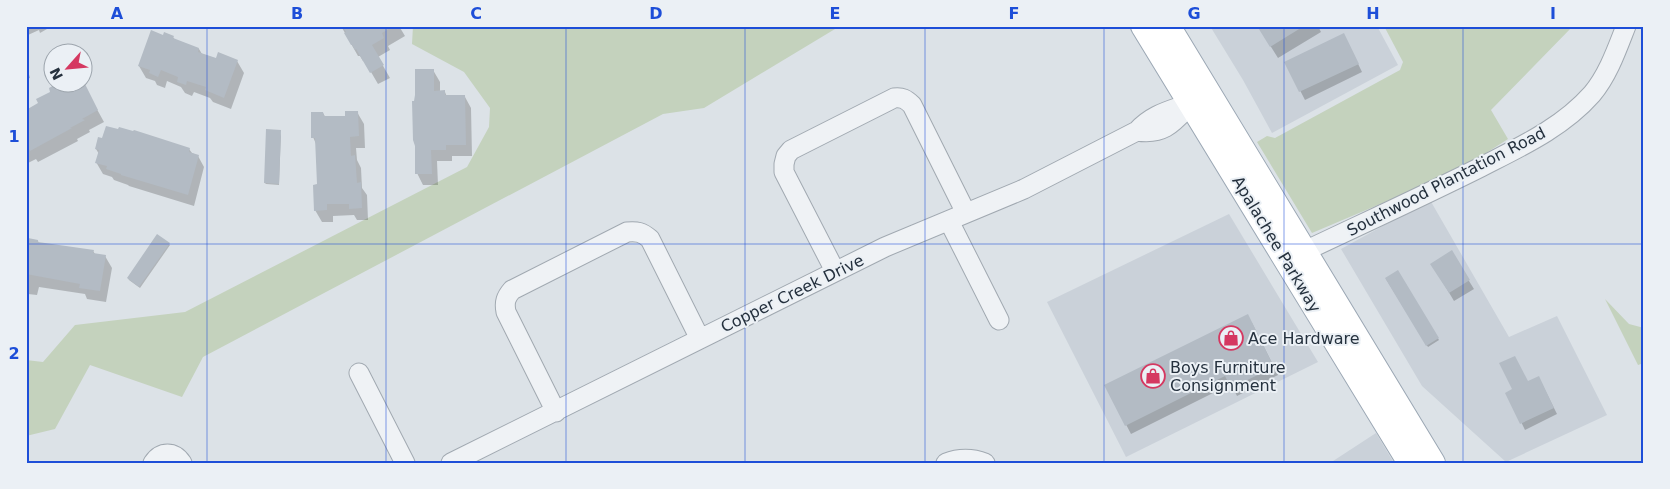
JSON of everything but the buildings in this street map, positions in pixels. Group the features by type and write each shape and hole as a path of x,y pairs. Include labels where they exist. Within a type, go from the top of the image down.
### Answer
{"main road":[{"name":"Apalachee Parkway","path":"1144,26 1200,99 1302,265 1320,275 1433,463"},
{"name":"Apalachee Parkway","path":"1168,26 1200,99 1275,241 1292,252 1298,259 1410,463"}],"street":[{"name":"Southwood Plantation Road","path":"1298,259 1527,143 1573,114 1593,93 1603,78 1626,26"},
{"path":"835,271 784,172 786,156 791,150 813,138 894,98 908,100 912,105 958,217 998,320"},
{"name":"Copper Creek Drive","path":"451,463 835,271 885,247 1024,189 1137,132 1146,121 1166,111 1200,99"},
{"path":"556,412 506,312 505,304 507,296 512,290 539,276 627,232 636,231 644,233 650,239 700,339"},
{"path":"359,373 405,463"},
{"path":"153,463 159,456 169,454 179,458 182,463"},
{"path":"946,463 966,459 985,463"}],"shaded area":[{"path":"1210,26 1377,26 1398,65 1272,133"},
{"path":"1430,200 1509,337 1557,316 1607,415 1506,462 1422,386 1341,249"},
{"path":"1229,214 1318,362 1126,457 1047,302"},
{"path":"1376,433 1394,463 1330,463"}],"green space":[{"path":"413,26 840,26 704,108 663,114 203,357 182,397 90,365 55,429 26,436 26,360 43,362 75,325 185,312 467,167 489,127 490,108 464,72 412,44"},
{"path":"1384,26 1573,26 1491,110 1508,139 1458,171 1312,233 1257,142 1267,136 1275,138 1400,70 1403,62"},
{"path":"1605,299 1629,324 1644,328 1644,363 1638,365"}],"place":[{"name":"Ace Hardware","path":"1231,338"},
{"name":"Boys Furniture Consignment","path":"1153,376"}]}
